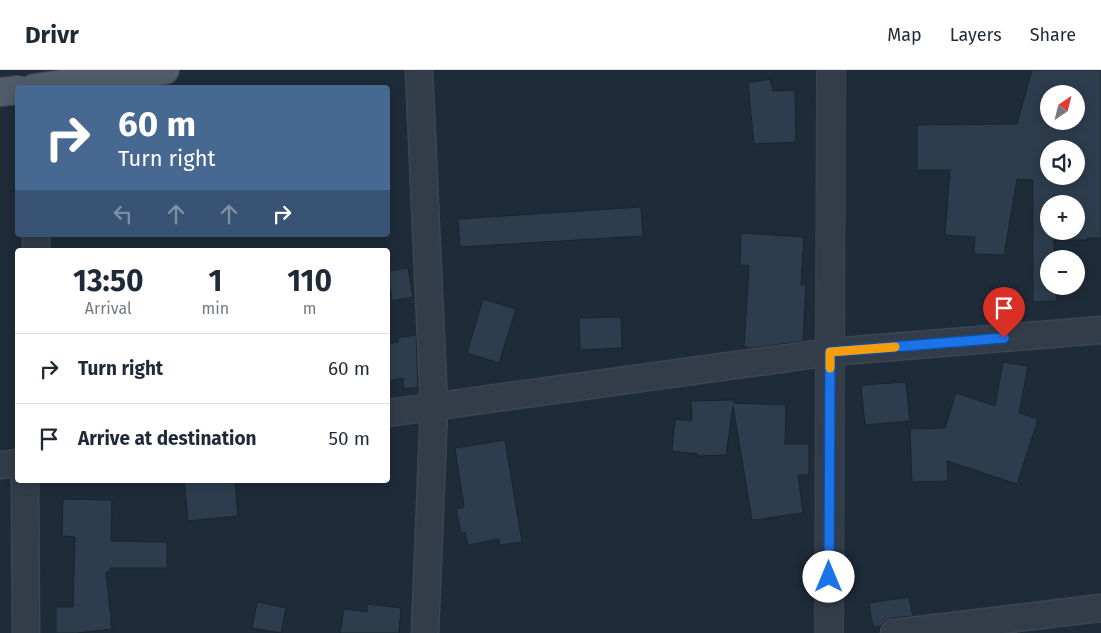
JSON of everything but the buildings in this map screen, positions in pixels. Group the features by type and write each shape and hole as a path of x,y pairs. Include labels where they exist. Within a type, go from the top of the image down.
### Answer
{"main road":[{"path":"37,84 165,70"},
{"path":"0,92 15,89"}],"street":[{"path":"419,70 434,407 425,633"},
{"path":"829,633 830,70"},
{"path":"390,413 830,352 1101,330"},
{"path":"0,466 15,464"},
{"path":"25,483 26,633"},
{"path":"894,633 1101,608"}],"slow traffic":[{"path":"830,368 830,352 895,347"}],"route":[{"path":"829,577 830,352 1004,338"}]}
